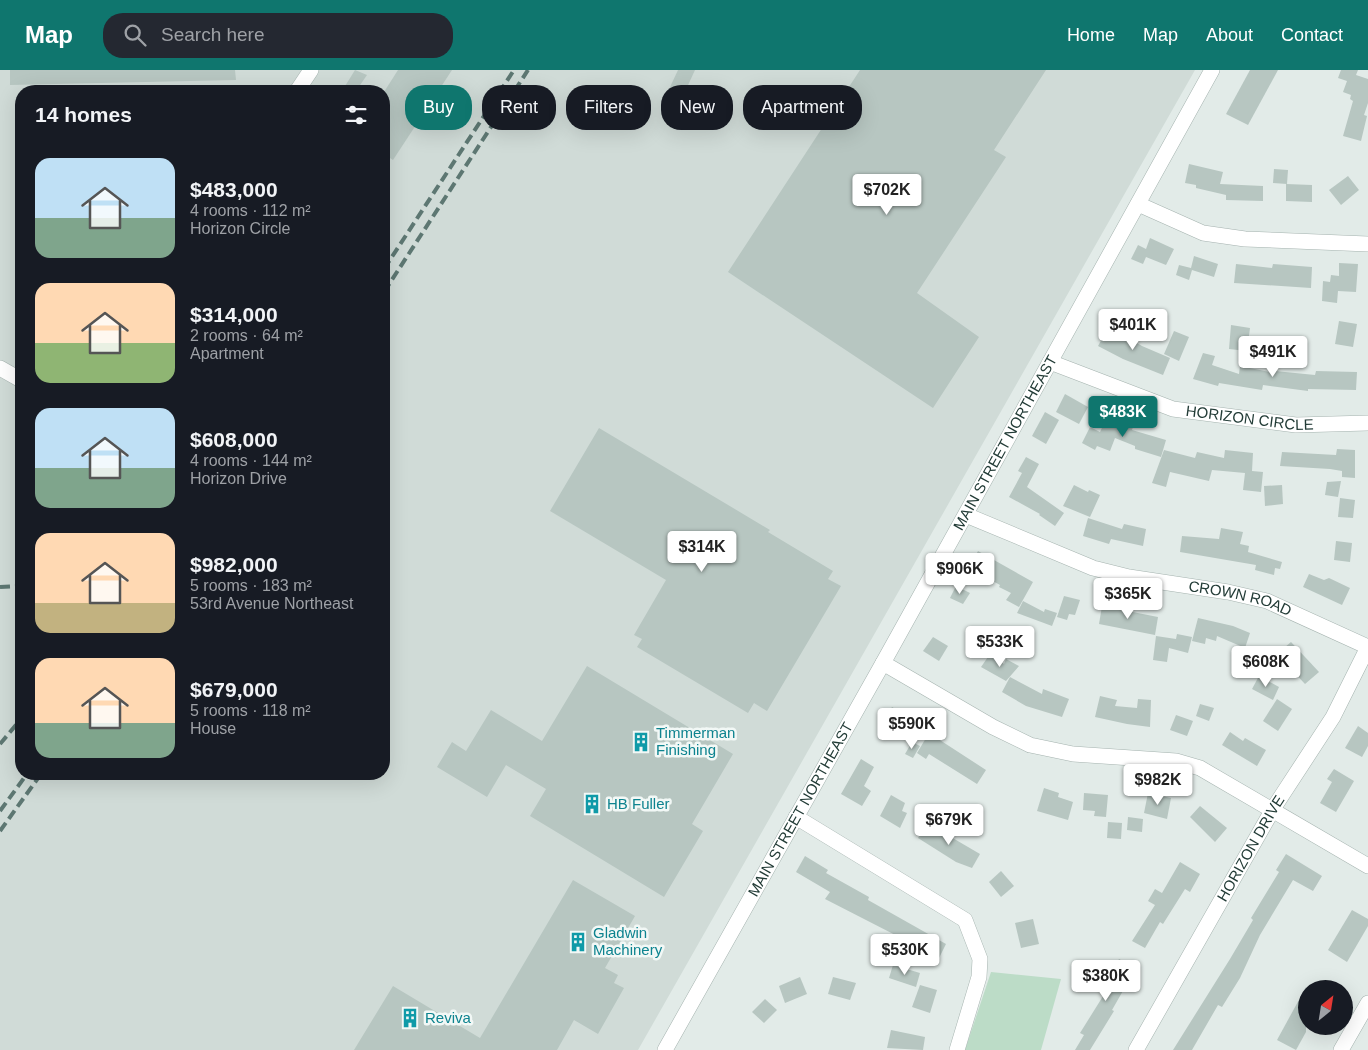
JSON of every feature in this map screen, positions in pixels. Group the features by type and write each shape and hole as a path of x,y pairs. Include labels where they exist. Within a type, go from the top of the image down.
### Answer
{"street":[{"path":"301,85 312,70"},
{"name":"MAIN STREET NORTHEAST","path":"665,1050 966,515 1212,70"},
{"path":"1138,204 1203,233 1245,239 1368,244"},
{"name":"HORIZON CIRCLE","path":"1050,362 1173,409 1296,425 1368,423"},
{"path":"0,368 15,377"},
{"name":"CROWN ROAD","path":"966,515 1093,568 1129,577 1228,592 1267,601 1368,647"},
{"name":"HORIZON DRIVE","path":"1136,1050 1274,809 1333,717 1368,647"},
{"path":"883,663 993,727 1030,745 1074,754 1176,761 1200,768 1274,809 1368,866"},
{"path":"796,817 965,920 980,959 979,977 957,1050"},
{"path":"1341,1050 1368,1004"}],"shaded area":[{"path":"0,70 1195,70 638,1050 0,1050"}],"green space":[{"path":"991,972 1061,979 1041,1050 965,1050"}],"building":[{"path":"10,70 235,70 236,80 10,85"},
{"path":"355,70 367,75 360,85 346,85"},
{"path":"398,70 452,70 442,85 405,85 405,130 413,130 393,160 390,158 390,85 388,85"},
{"path":"678,70 695,70 688,85 671,85"},
{"path":"860,70 1046,70 994,150 1006,157 917,293 979,337 933,408 728,272 821,130 862,130 862,85 850,85"},
{"path":"1250,70 1278,70 1248,125 1226,114"},
{"path":"1341,70 1358,70 1356,75 1368,79 1368,103 1364,115 1367,116 1361,141 1343,136 1353,101 1350,99 1351,95 1343,92 1347,81 1338,78"},
{"path":"1189,164 1223,172 1220,184 1263,186 1263,201 1226,200 1226,195 1196,188 1196,185 1185,183"},
{"path":"1274,169 1288,170 1287,184 1273,183"},
{"path":"1348,176 1359,190 1341,205 1329,190"},
{"path":"1286,184 1312,185 1312,202 1286,201"},
{"path":"1150,238 1174,249 1166,265 1146,257 1143,264 1131,259 1138,245 1146,249"},
{"path":"1194,256 1218,264 1214,277 1192,270 1189,280 1176,275 1179,265 1191,268"},
{"path":"1339,263 1358,264 1356,292 1338,291 1337,303 1322,301 1323,281 1330,282 1331,275 1339,276"},
{"path":"1236,264 1272,268 1273,264 1312,267 1311,288 1234,283"},
{"path":"1339,321 1357,324 1353,347 1335,344"},
{"path":"1117,324 1126,330 1123,335 1142,346 1170,358 1163,375 1123,359 1098,346 1108,328 1113,330"},
{"path":"1231,325 1250,328 1247,351 1229,349"},
{"path":"1174,331 1189,337 1179,361 1164,354"},
{"path":"1203,353 1215,356 1212,365 1239,374 1240,366 1275,373 1275,371 1315,375 1316,371 1357,372 1356,390 1308,389 1308,391 1263,385 1262,390 1219,383 1218,386 1193,379"},
{"path":"1065,394 1088,407 1079,424 1056,412"},
{"path":"1045,412 1059,420 1046,444 1032,436"},
{"path":"1108,415 1133,427 1132,430 1166,440 1161,457 1135,449 1135,446 1115,438 1110,451 1097,446 1095,450 1082,443 1090,427 1100,432"},
{"path":"599,428 770,530 768,532 833,571 828,579 841,586 767,711 754,703 748,713 637,647 642,639 634,635 666,580 550,511"},
{"path":"1337,449 1355,450 1355,478 1342,477 1342,471 1330,469 1280,466 1282,452 1336,455"},
{"path":"1164,450 1195,458 1197,452 1224,458 1225,450 1253,453 1252,471 1263,472 1261,492 1243,490 1245,473 1212,470 1209,481 1170,472 1166,487 1152,483"},
{"path":"1026,457 1039,464 1027,487 1064,513 1055,526 1040,514 1009,497 1022,473 1018,471"},
{"path":"1341,481 1338,497 1325,495 1327,482"},
{"path":"1074,485 1088,492 1089,490 1100,495 1090,517 1063,506"},
{"path":"1282,485 1283,504 1265,506 1264,486"},
{"path":"1340,498 1355,500 1353,518 1338,517"},
{"path":"1088,518 1122,529 1124,524 1146,529 1143,546 1111,539 1109,544 1083,536"},
{"path":"1221,528 1243,532 1240,544 1249,546 1248,552 1282,562 1280,569 1275,568 1274,575 1255,570 1256,565 1180,552 1182,536 1219,539"},
{"path":"1336,541 1352,543 1350,562 1334,560"},
{"path":"978,551 1033,582 1019,607 1006,600 1011,593 969,568"},
{"path":"1309,574 1324,580 1329,578 1350,588 1342,605 1303,587"},
{"path":"956,586 970,593 963,604 950,598"},
{"path":"1064,596 1080,600 1075,615 1069,614 1067,620 1057,617"},
{"path":"1023,601 1044,612 1045,609 1057,613 1052,626 1017,613"},
{"path":"1102,606 1158,617 1155,635 1099,624"},
{"path":"1198,618 1233,626 1250,633 1245,648 1217,636 1216,641 1206,638 1205,644 1192,641"},
{"path":"1177,634 1192,637 1188,653 1169,648 1167,662 1153,660 1156,636 1176,639"},
{"path":"933,637 948,646 939,661 923,651"},
{"path":"1291,642 1319,672 1305,684 1277,654"},
{"path":"990,654 1004,664 1006,659 1019,666 1006,681 981,667"},
{"path":"587,666 733,754 692,824 703,831 664,897 530,816 546,789 506,765 487,797 437,767 452,742 466,751 491,710 542,741"},
{"path":"1259,676 1279,687 1273,700 1252,689"},
{"path":"1010,677 1042,694 1043,689 1069,699 1062,717 1026,706 1002,692"},
{"path":"1100,696 1117,700 1115,706 1137,708 1138,699 1151,700 1150,727 1095,717"},
{"path":"1277,699 1292,709 1278,731 1263,721"},
{"path":"1200,704 1214,708 1209,721 1196,716"},
{"path":"892,707 908,717 899,732 883,723"},
{"path":"1176,715 1193,721 1187,736 1170,730"},
{"path":"1358,726 1368,733 1368,746 1362,757 1345,748"},
{"path":"1230,732 1243,741 1245,738 1266,750 1257,766 1222,745"},
{"path":"929,733 986,770 977,784 929,754 926,759 917,753"},
{"path":"912,742 920,746 913,758 905,754"},
{"path":"861,759 874,767 864,786 871,791 862,806 841,794"},
{"path":"1334,769 1354,781 1336,812 1320,803 1332,782 1327,779"},
{"path":"1044,788 1059,793 1058,797 1073,802 1068,820 1037,811"},
{"path":"1084,793 1108,795 1106,817 1094,816 1095,811 1083,810"},
{"path":"1148,793 1171,798 1167,819 1144,813"},
{"path":"891,795 905,803 902,811 907,813 900,828 880,816"},
{"path":"1200,806 1227,828 1215,842 1190,817"},
{"path":"1128,817 1143,819 1142,832 1127,830"},
{"path":"1108,822 1122,823 1121,839 1107,838"},
{"path":"927,823 980,854 972,868 956,862 918,838"},
{"path":"1286,854 1322,876 1313,891 1293,880 1260,935 1240,978 1222,1007 1218,1005 1192,1050 1173,1050 1253,920 1251,918 1279,872 1276,870"},
{"path":"805,856 828,870 826,873 869,897 868,900 946,944 938,960 918,949 915,953 902,946 905,940 825,899 830,892 796,872"},
{"path":"1180,862 1200,874 1190,892 1185,889 1163,924 1160,922 1145,948 1132,941 1155,905 1148,901 1155,889 1162,893"},
{"path":"1001,871 1014,886 1001,897 989,882"},
{"name":"Gladwin Machinery","path":"573,880 635,916 605,968 618,975 614,983 624,988 598,1034 574,1020 557,1050 354,1050 393,986 480,1038"},
{"path":"1352,910 1368,919 1368,926 1347,962 1328,950"},
{"path":"1033,919 1039,944 1021,948 1015,923"},
{"path":"1119,959 1136,968 1112,1010 1114,1011 1090,1050 1075,1050 1084,1035 1080,1033 1105,993 1100,990 1104,983 1095,978 1101,968 1111,974"},
{"path":"893,965 920,973 916,987 889,978"},
{"path":"800,977 807,994 785,1003 779,986"},
{"path":"833,977 856,983 850,1000 828,994"},
{"path":"920,985 937,990 930,1013 912,1007"},
{"path":"765,999 777,1010 764,1023 752,1012"},
{"path":"1298,1002 1298,1035 1304,1035 1296,1050 1277,1040"},
{"path":"891,1030 925,1037 923,1050 887,1048"}],"railway":[{"path":"390,260 514,70"},
{"path":"390,283 528,70"},
{"path":"0,587 15,586"},
{"path":"0,744 15,726"},
{"path":"0,811 23,780"},
{"path":"0,831 37,780"}],"place":[{"name":"Timmerman Finishing","path":"641,742"},
{"name":"HB Fuller","path":"592,804"},
{"name":"Gladwin Machinery","path":"578,942"},
{"name":"Reviva","path":"410,1018"}]}
